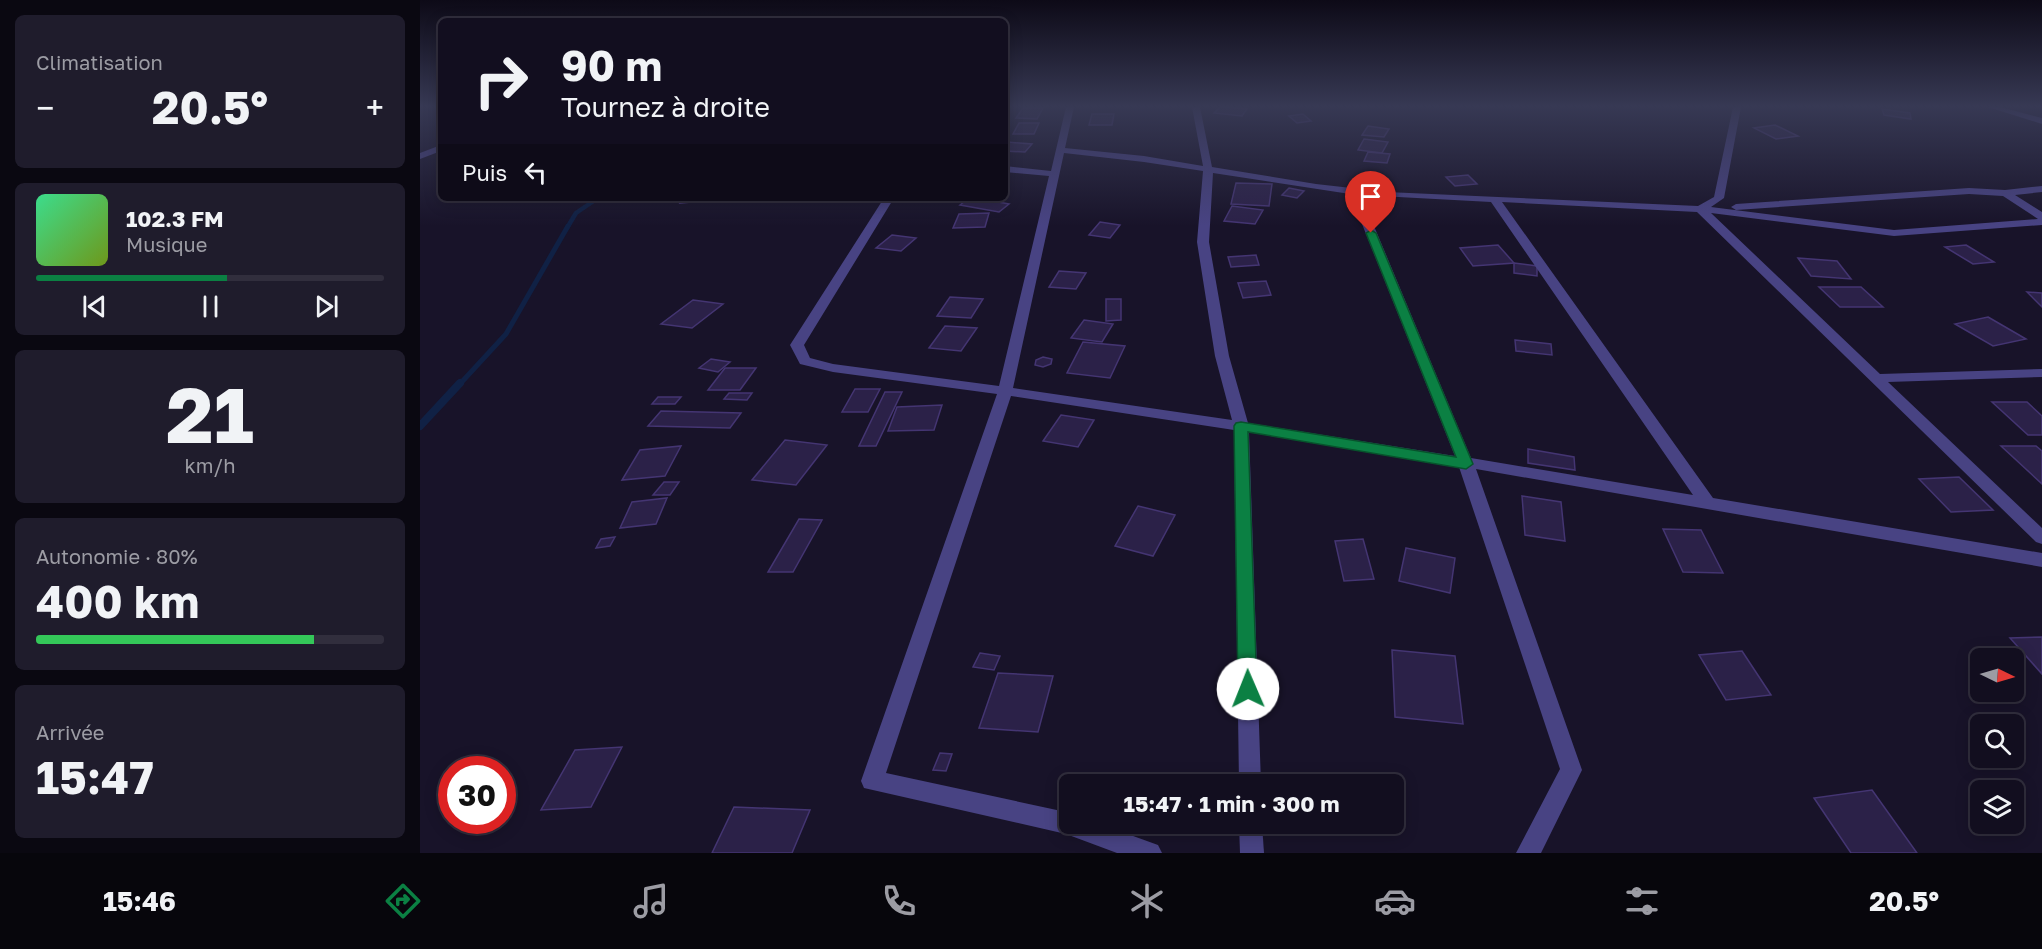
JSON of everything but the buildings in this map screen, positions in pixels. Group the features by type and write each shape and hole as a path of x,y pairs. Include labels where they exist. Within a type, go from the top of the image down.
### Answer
{"street":[{"path":"1061,147 1001,410 872,781 1066,823 1150,853"},
{"path":"1204,147 1208,169 1203,242 1222,356 1241,426 1250,774"},
{"path":"1700,209 1719,198 1729,147"},
{"path":"420,156 438,149"},
{"path":"1060,150 1144,159 1388,195 1700,209 1894,233 2042,222"},
{"path":"1008,169 1055,174"},
{"path":"1700,209 1969,191 2005,194 2042,189"},
{"path":"1354,191 1466,464 1571,770 1528,853"},
{"path":"2005,194 2042,217"},
{"path":"1494,199 1709,505"},
{"path":"887,201 797,345 805,361 833,368 1005,390 1241,426 2042,560"},
{"path":"1700,209 2042,538"},
{"path":"1875,378 2042,373"},
{"path":"1251,834 1252,853"}],"waterway":[{"path":"567,228 576,213 594,201"},
{"path":"459,385 506,334 568,226"},
{"path":"420,426 460,383"}],"route":[{"path":"1248,689 1241,426 1466,464 1371,233"}]}
